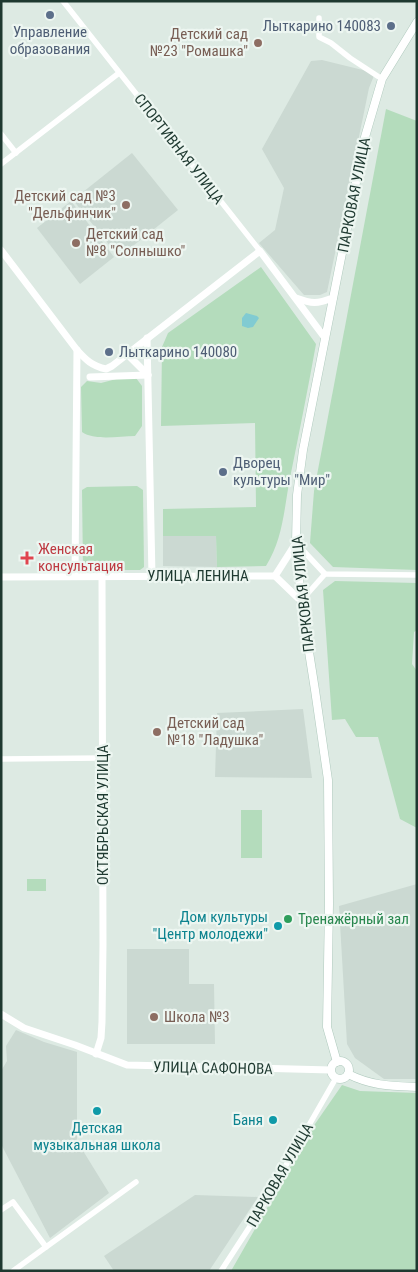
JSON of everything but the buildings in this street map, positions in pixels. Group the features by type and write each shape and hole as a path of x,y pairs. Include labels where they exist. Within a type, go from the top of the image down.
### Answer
{"main road":[{"name":"ПАРКОВАЯ УЛИЦА","path":"337,1062 326,1027 329,904 328,780 300,601 296,543 298,486 365,137 382,79 417,22"},
{"path":"342,1061 349,1068 348,1074 344,1078 336,1078 331,1070 332,1066 337,1062 342,1061"},
{"path":"348,1074 362,1081 383,1086 417,1086"}],"street":[{"name":"СПОРТИВНАЯ УЛИЦА","path":"63,1 260,251 325,338"},
{"path":"319,18 319,37 331,43 382,79"},
{"path":"1,164 119,73"},
{"path":"1,134 16,153"},
{"path":"1,250 77,350 95,367 109,368"},
{"path":"77,384 109,368 260,251"},
{"path":"294,297 312,304 333,298"},
{"path":"147,338 152,576"},
{"path":"75,576 77,350"},
{"path":"127,354 148,375"},
{"path":"90,378 148,375"},
{"path":"325,574 300,601 275,576 296,543 325,574 417,575"},
{"name":"ОКТЯБРЬСКАЯ УЛИЦА","path":"96,1054 101,1038 102,1012 102,576"},
{"name":"УЛИЦА ЛЕНИНА","path":"1,577 275,576"},
{"path":"1,759 102,758"},
{"name":"УЛИЦА САФОНОВА","path":"1,1014 24,1028 127,1065 331,1070"},
{"name":"ПАРКОВАЯ УЛИЦА","path":"221,1271 258,1214 336,1078"},
{"path":"13,1271 136,1182"},
{"path":"1,1210 13,1202 46,1247"}],"shaded area":[{"path":"322,60 375,73 369,88 327,292 320,295 304,295 259,243 275,230 284,188 262,149 311,61"},
{"name":"Детский сад №3 \"Дельфинчик\"","path":"132,153 178,210 119,257 73,200"},
{"name":"Детский сад №8 \"Солнышко\"","path":"71,201 114,257 80,284 37,228"},
{"path":"163,536 216,536 217,567 163,566"},
{"path":"303,709 312,778 215,777 217,713"},
{"path":"417,884 417,1079 384,1079 355,1058 347,1044 339,906"},
{"path":"127,949 189,949 189,984 214,984 215,1044 127,1044"},
{"path":"16,1030 44,1042 77,1052 77,1141 109,1193 50,1238 1,1144 1,1071 7,1061 6,1046"},
{"path":"195,1195 258,1197 209,1271 114,1271 104,1256"}],"green space":[{"path":"386,109 417,121 417,570 333,567 310,543 314,491"},
{"path":"261,267 316,344 282,524 272,556 266,566 217,567 216,536 163,536 163,509 256,507 255,423 161,426 162,347 168,333"},
{"path":"128,376 136,378 142,386 142,426 135,436 100,437 87,435 82,432 81,387 87,381 101,383"},
{"path":"137,486 143,490 144,567 140,570 83,569 82,490 87,487"},
{"path":"335,581 417,583 417,630 414,632 412,664 417,671 417,828 400,819 378,737 356,737 345,719 332,720 323,590"},
{"path":"241,810 262,810 262,858 241,858"},
{"path":"27,879 46,879 46,891 27,891"},
{"path":"342,1085 360,1091 417,1093 417,1271 231,1271 315,1124"}],"water":[{"path":"246,313 259,318 253,327 242,326 242,318"}],"place":[{"name":"Управление образования","path":"50,15"},
{"name":"Лыткарино 140083","path":"391,26"},
{"name":"Детский сад №23 \"Ромашка\"","path":"258,43"},
{"name":"Детский сад №3 \"Дельфинчик\"","path":"126,205"},
{"name":"Детский сад №8 \"Солнышко\"","path":"76,243"},
{"name":"Лыткарино 140080","path":"109,352"},
{"name":"Дворец культуры \"Мир\"","path":"223,472"},
{"name":"Женская консультация","path":"27,558"},
{"name":"Детский сад №18 \"Ладушка\"","path":"157,732"},
{"name":"Тренажёрный зал","path":"288,919"},
{"name":"Дом культуры \"Центр молодежи\"","path":"278,926"},
{"name":"Школа №3","path":"154,1017"},
{"name":"Детская музыкальная школа","path":"97,1111"},
{"name":"Баня","path":"273,1120"}]}
